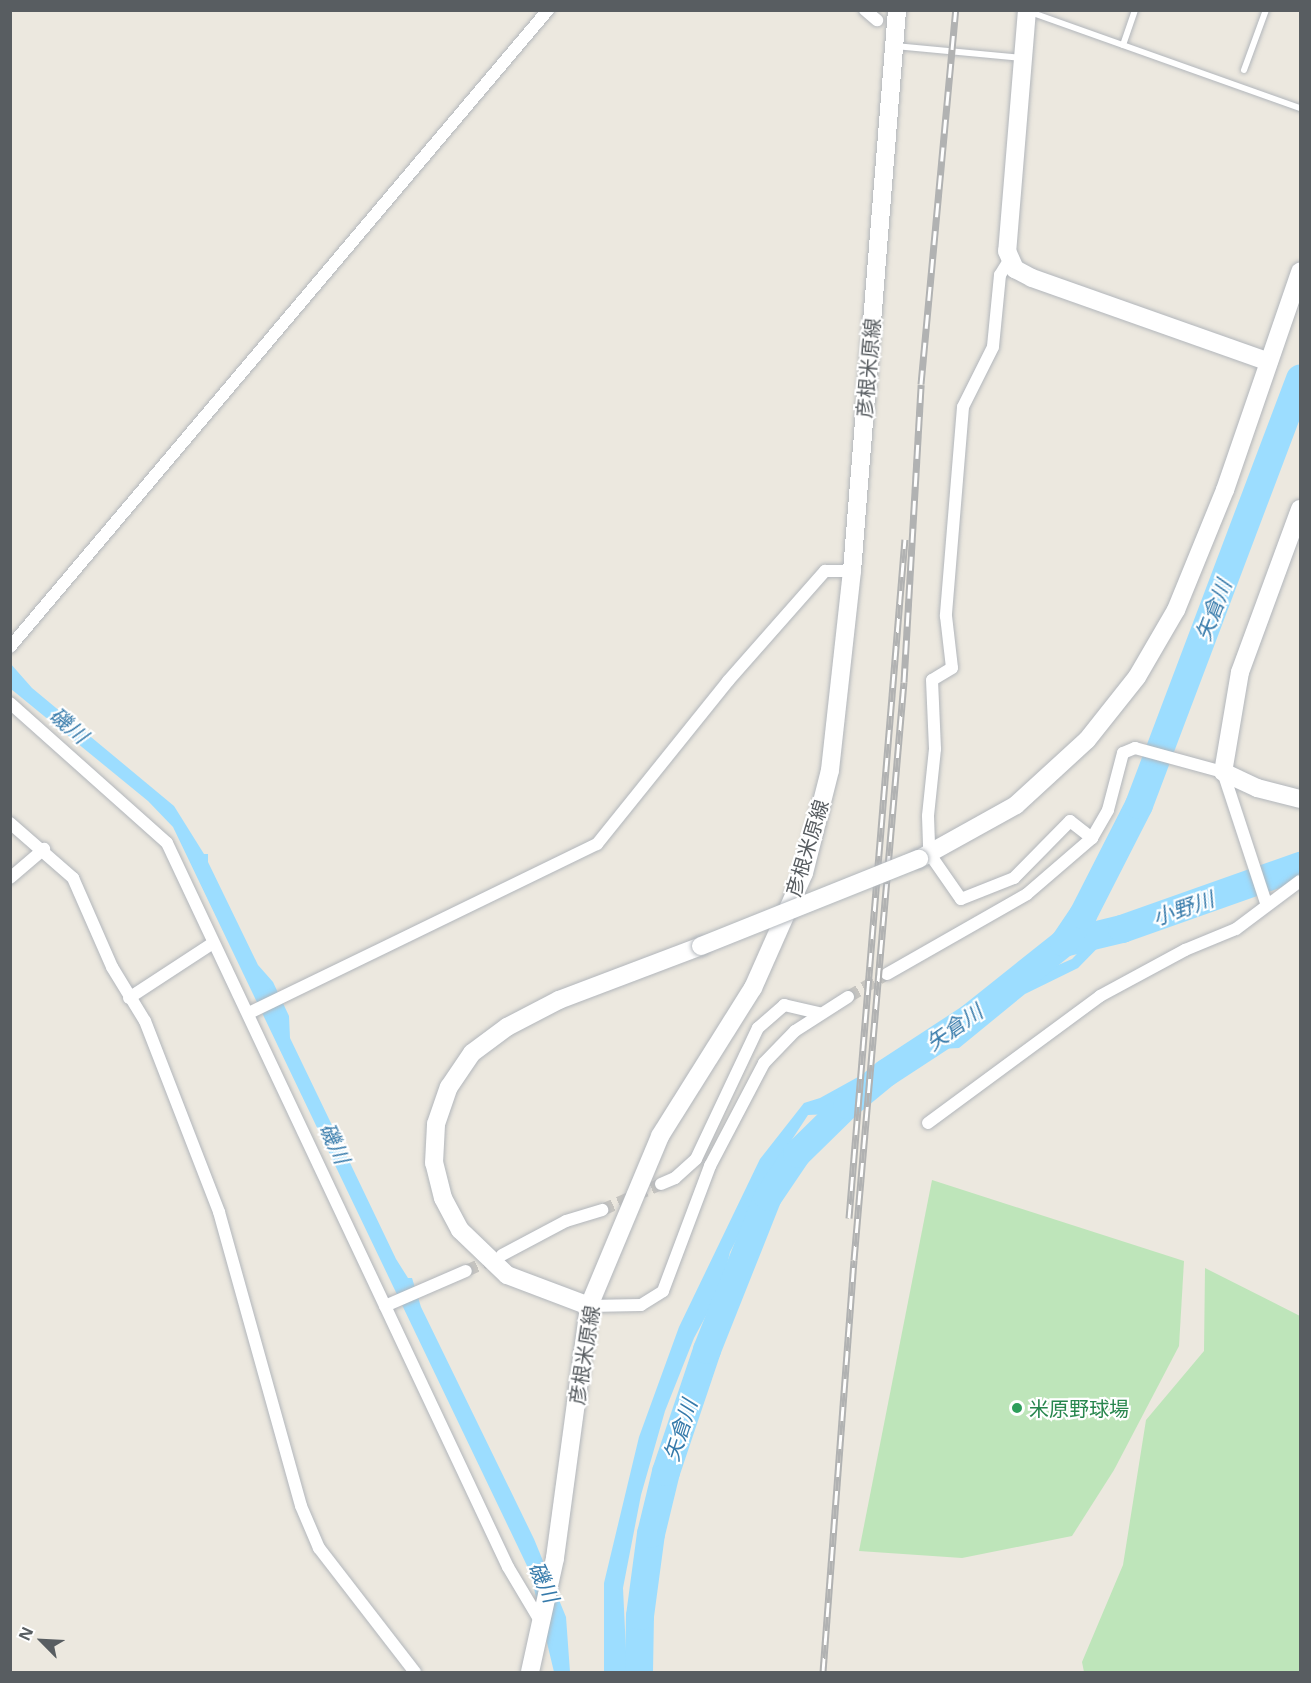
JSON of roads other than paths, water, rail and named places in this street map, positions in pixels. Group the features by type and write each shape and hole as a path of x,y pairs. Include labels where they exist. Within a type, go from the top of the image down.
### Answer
{"street":[{"path":"10,647 548,10"},
{"path":"865,10 877,20"},
{"name":"彦根米原線","path":"530,1672 543,1624 555,1558 589,1305 660,1136 753,988 804,873 830,770 852,571 897,10"},
{"path":"1027,11 1006,251 1015,269 1032,278 1269,362"},
{"path":"1010,259 1000,275 993,347 963,407 946,616 952,668 932,680 935,749 924,856 961,899 1014,878 1070,821 1092,838"},
{"path":"848,997 820,1013 776,1048 764,1063 701,1187 663,1291 641,1305 589,1305 507,1275 460,1230 443,1198 434,1163 436,1124 448,1087 472,1053 507,1026 559,1000 701,946 924,856 1016,805 1087,740 1137,677 1176,610 1225,490 1300,272"},
{"path":"1266,903 1223,772 1240,672 1300,509"},
{"path":"252,1011 526,881 597,844 728,681 825,571 852,571"},
{"path":"10,703 167,843 213,943 252,1011 390,1304 508,1567 543,1624"},
{"path":"887,974 1027,894 1092,838 1108,810 1123,753 1135,748 1223,772 1257,788 1300,799"},
{"path":"10,823 44,849 73,878 129,998 145,1022 219,1212 301,1506 319,1548 415,1672"},
{"path":"10,878 44,849"},
{"path":"928,1123 1100,996 1185,950 1236,929 1266,903 1300,881"},
{"path":"129,998 213,943"},
{"path":"661,1184 681,1174 696,1159 758,1028 784,1005 820,1013"},
{"path":"502,1255 566,1221 602,1210"},
{"path":"390,1304 466,1271"}],"lane":[{"path":"1123,45 1135,10"},
{"path":"1244,70 1266,10"},
{"path":"1027,11 1300,108"},
{"path":"894,46 1023,58"}],"water":[{"name":"磯川","path":"10,663 32,688 174,806 204,854 208,854 208,862 258,965 273,982 289,1016 290,1038 396,1259 408,1278 412,1278 421,1307 534,1539 566,1617 570,1672 554,1672 530,1572 173,827 148,801 11,689"},
{"path":"1106,924 1119,926 1078,968 1025,994 959,1048 941,1049 922,1063 902,1067 830,1114 808,1115 774,1167 730,1252 722,1286 694,1338 665,1411 641,1495 623,1588 627,1672 604,1672 604,1583 639,1437 679,1327 760,1159 804,1103 820,1098 936,1034 960,1029 1019,982 1072,959"}],"waterway":[{"name":"矢倉川","path":"639,1672 640,1616 651,1534 666,1472 707,1350 768,1197 797,1154 847,1105 886,1073 970,1018 1064,943 1083,915 1139,805 1300,378"},
{"name":"小野川","path":"1064,943 1122,929 1300,866"}],"tunnel":[{"path":"848,997 887,974"},
{"path":"602,1210 661,1184"},
{"path":"466,1271 495,1258"}],"railway":[{"path":"823,1672 854,1260 904,682 921,384 956,10"},
{"path":"849,1218 905,539"}],"place":[{"name":"米原野球場","path":"1017,1408"}]}
